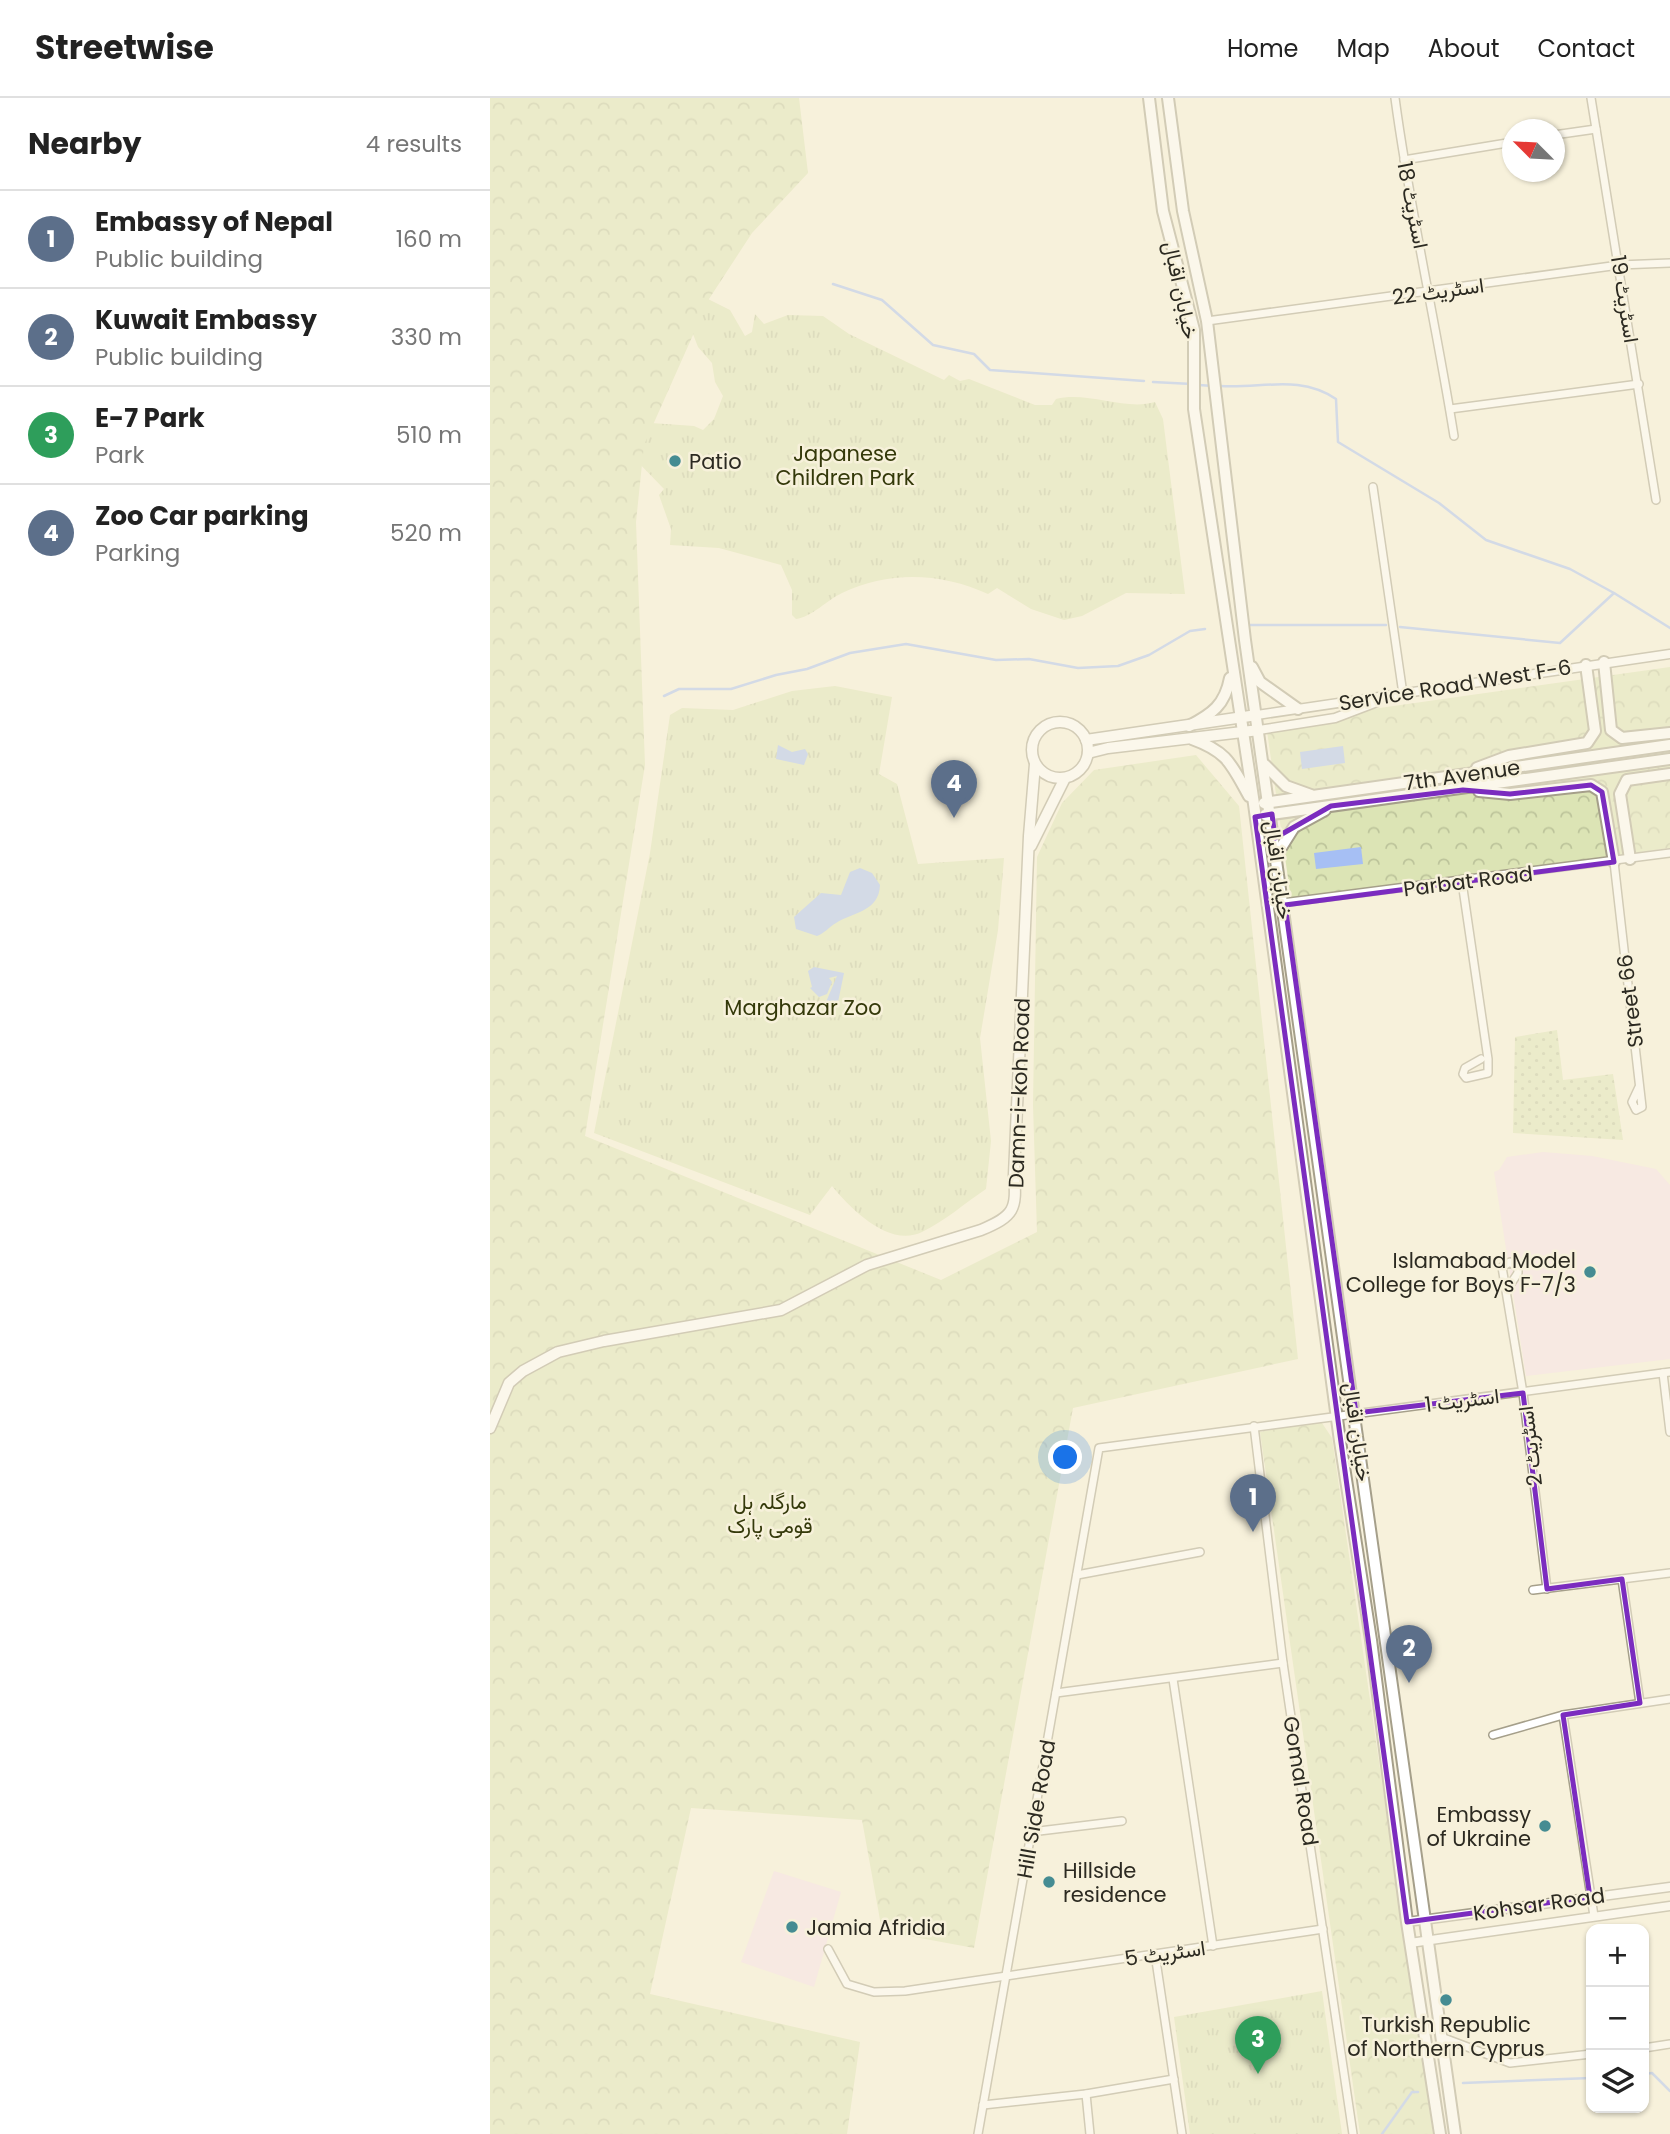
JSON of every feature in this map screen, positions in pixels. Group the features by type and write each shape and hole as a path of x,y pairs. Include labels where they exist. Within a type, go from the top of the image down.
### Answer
{"main road":[{"name":"خیابان اقبال","path":"1149,98 1163,211 1194,330 1194,409 1231,668 1254,804 1337,1415 1371,1640 1407,1922 1440,2134"},
{"name":"خیابان اقبال","path":"1168,98 1183,211 1207,321 1245,640 1285,905 1455,2134"},
{"path":"1249,662 1260,681 1298,709"},
{"path":"1604,662 1611,730 1622,738 1670,733"},
{"path":"1458,775 1509,756 1587,743 1595,731 1586,665"},
{"path":"1189,726 1219,707 1227,695 1231,668"},
{"name":"Service Road West F-6","path":"1240,717 1257,715"},
{"path":"1086,740 1240,717"},
{"path":"1065,722 1082,732 1086,740 1088,753 1080,770 1065,778 1048,776 1035,764 1033,741 1046,725 1065,722"},
{"path":"1088,753 1108,748 1259,730"},
{"path":"1192,738 1216,747 1228,758 1254,804"},
{"name":"7th Avenue","path":"1255,817 1270,808 1315,797 1670,746"},
{"name":"7th Avenue","path":"1254,804 1270,808 1331,807 1670,759"},
{"name":"Damn-i-koh Road","path":"490,1428 509,1383 523,1371 558,1352 617,1338 781,1310 867,1265 981,1230 1007,1217 1016,1200 1014,1175 1035,764"},
{"path":"1265,765 1286,786 1315,797"},
{"path":"1630,859 1619,794 1627,780 1670,774"},
{"path":"1029,849 1065,778"},
{"path":"1463,790 1510,794 1591,785 1602,792 1614,862"},
{"path":"1277,854 1294,827 1331,807"}],"street":[{"path":"1149,98 1158,98"},
{"name":"اسٹریٹ 18","path":"1395,98 1404,160 1431,292 1454,436"},
{"name":"اسٹریٹ 19","path":"1591,98 1656,500"},
{"path":"1565,134 1596,129"},
{"path":"1404,160 1502,144"},
{"name":"اسٹریٹ 22","path":"1207,321 1619,265 1670,263"},
{"path":"1450,409 1639,384"},
{"path":"1259,730 1335,718 1403,694 1373,487"},
{"name":"Service Road West F-6","path":"1257,715 1670,654"},
{"name":"Parbat Road","path":"1266,905 1285,905 1462,883 1670,853"},
{"name":"Street 66","path":"1614,862 1642,1107 1636,1110 1632,1102 1639,1087"},
{"path":"1462,883 1488,1059 1488,1073 1466,1079 1463,1074 1465,1068 1481,1059"},
{"name":"اسٹریٹ 2","path":"1506,1291 1518,1273 1518,1268 1510,1262 1502,1267 1523,1393 1547,1589"},
{"path":"1666,1372 1670,1432"},
{"name":"اسٹریٹ 1","path":"1093,1485 1099,1448 1666,1372"},
{"name":"Gomal Road","path":"1254,1426 1283,1663 1353,2134"},
{"name":"Hill Side Road","path":"978,2134 1093,1485"},
{"path":"1077,1575 1200,1552"},
{"path":"1533,1590 1670,1573"},
{"path":"1622,1579 1640,1703"},
{"path":"1056,1693 1283,1663"},
{"path":"1173,1679 1213,1945"},
{"path":"1493,1735 1563,1715 1670,1699"},
{"path":"1563,1715 1594,1916"},
{"path":"1031,1832 1122,1821"},
{"name":"Kohsar Road","path":"1407,1922 1670,1886"},
{"name":"Kohsar Road","path":"1410,1942 1670,1906"},
{"name":"اسٹریٹ 5","path":"828,1949 847,1984 874,1992 905,1991 1323,1929"},
{"path":"1155,1954 1182,2134"},
{"path":"1441,2037 1510,2063 1586,2055"},
{"path":"1649,2047 1670,2044"},
{"path":"983,2105 1086,2094 1174,2079"},
{"path":"1086,2094 1090,2134"}],"highlighted area":[{"path":"1591,785 1602,792 1614,862 1285,905 1356,1413 1523,1393 1547,1589 1622,1579 1640,1703 1563,1715 1590,1897 1407,1922 1255,817 1272,814 1275,838 1331,806 1463,790 1510,794"}],"shaded area":[{"name":"Islamabad Model College for Boys F-7/3","path":"1543,1152 1592,1156 1656,1169 1670,1185 1670,1359 1526,1376 1494,1172 1499,1170 1507,1157"},
{"name":"Jamia Afridia","path":"774,1871 841,1892 814,1987 741,1962"}],"green space":[{"name":"مارگلہ ہل قومی پارک","path":"490,98 799,98 808,173 752,233 709,299 644,445 636,522 645,765 585,1136 941,1280 1037,1232 1033,1105 1037,857 1062,803 1094,770 1196,755 1239,806 1298,1359 1073,1408 974,1948 882,1931 862,1820 691,1808 650,1994 860,2042 847,2134 490,2134"},
{"name":"Japanese Children Park","path":"706,298 730,310 745,336 752,332 755,314 764,324 788,315 823,316 849,334 944,380 949,375 960,381 969,379 1035,405 1052,405 1056,399 1068,397 1131,404 1155,402 1163,419 1185,594 1126,593 1082,616 1064,620 1031,609 997,588 988,594 934,578 897,578 860,586 836,596 808,615 796,619 792,615 792,590 781,565 719,548 670,545 671,529 659,495 664,489 634,458 651,423 694,426 703,430 714,419 723,396 715,382 712,363 698,347 686,316"},
{"path":"1670,667 1670,848 1291,899 1266,724"},
{"name":"Marghazar Zoo","path":"835,686 892,697 879,774 897,784 918,864 1004,858 998,930 980,1038 991,1141 986,1189 939,1223 909,1236 884,1231 872,1224 832,1186 810,1215 594,1133 650,853 670,715 682,708 733,710 792,691"},
{"path":"1557,1030 1563,1080 1613,1074 1623,1140 1513,1133 1515,1037"},
{"path":"1306,1423 1322,1423 1332,1438 1433,2134 1360,2134 1260,1432"},
{"path":"1322,1991 1342,2134 1190,2134 1174,2017"}],"water":[{"path":"778,745 792,752 805,749 808,754 804,765 776,759"},
{"path":"1343,746 1345,763 1302,769 1300,752"},
{"path":"1361,847 1363,864 1316,869 1314,853"},
{"path":"860,868 872,873 880,885 879,894 870,906 817,936 796,929 794,917 821,893 841,895 850,872"},
{"path":"814,967 844,973 837,1007 826,1002 837,976 829,978 832,982 827,994 819,997 810,988 812,987 808,971"}],"waterway":[{"path":"833,284 882,300 933,345 974,354 990,370 1144,381"},
{"path":"1153,382 1192,384"},
{"path":"1220,386 1280,384 1322,391 1336,399 1338,442 1439,503 1486,540 1570,569 1614,593"},
{"path":"1199,385 1213,386"},
{"path":"1400,627 1560,643 1614,593 1670,628"},
{"path":"1248,625 1386,625"},
{"path":"664,696 679,689 731,689 807,669 850,653 906,644 996,660 1029,659 1078,668 1118,666 1149,655 1190,631 1205,629"},
{"path":"1649,2073 1652,2073 1670,2091"},
{"path":"1463,2083 1586,2078"},
{"path":"1382,2134 1412,2092 1418,2092"}],"place":[{"name":"Patio","path":"675,461"},
{"name":"Zoo Car parking","path":"954,818"},
{"name":"Islamabad Model College for Boys F-7/3","path":"1590,1272"},
{"name":"Embassy of Nepal","path":"1253,1532"},
{"name":"Kuwait Embassy","path":"1409,1683"},
{"name":"Embassy of Ukraine","path":"1545,1826"},
{"name":"Hillside residence","path":"1049,1882"},
{"name":"Jamia Afridia","path":"792,1927"},
{"name":"Turkish Republic of Northern Cyprus","path":"1446,2000"},
{"name":"E-7 Park","path":"1258,2074"}]}
